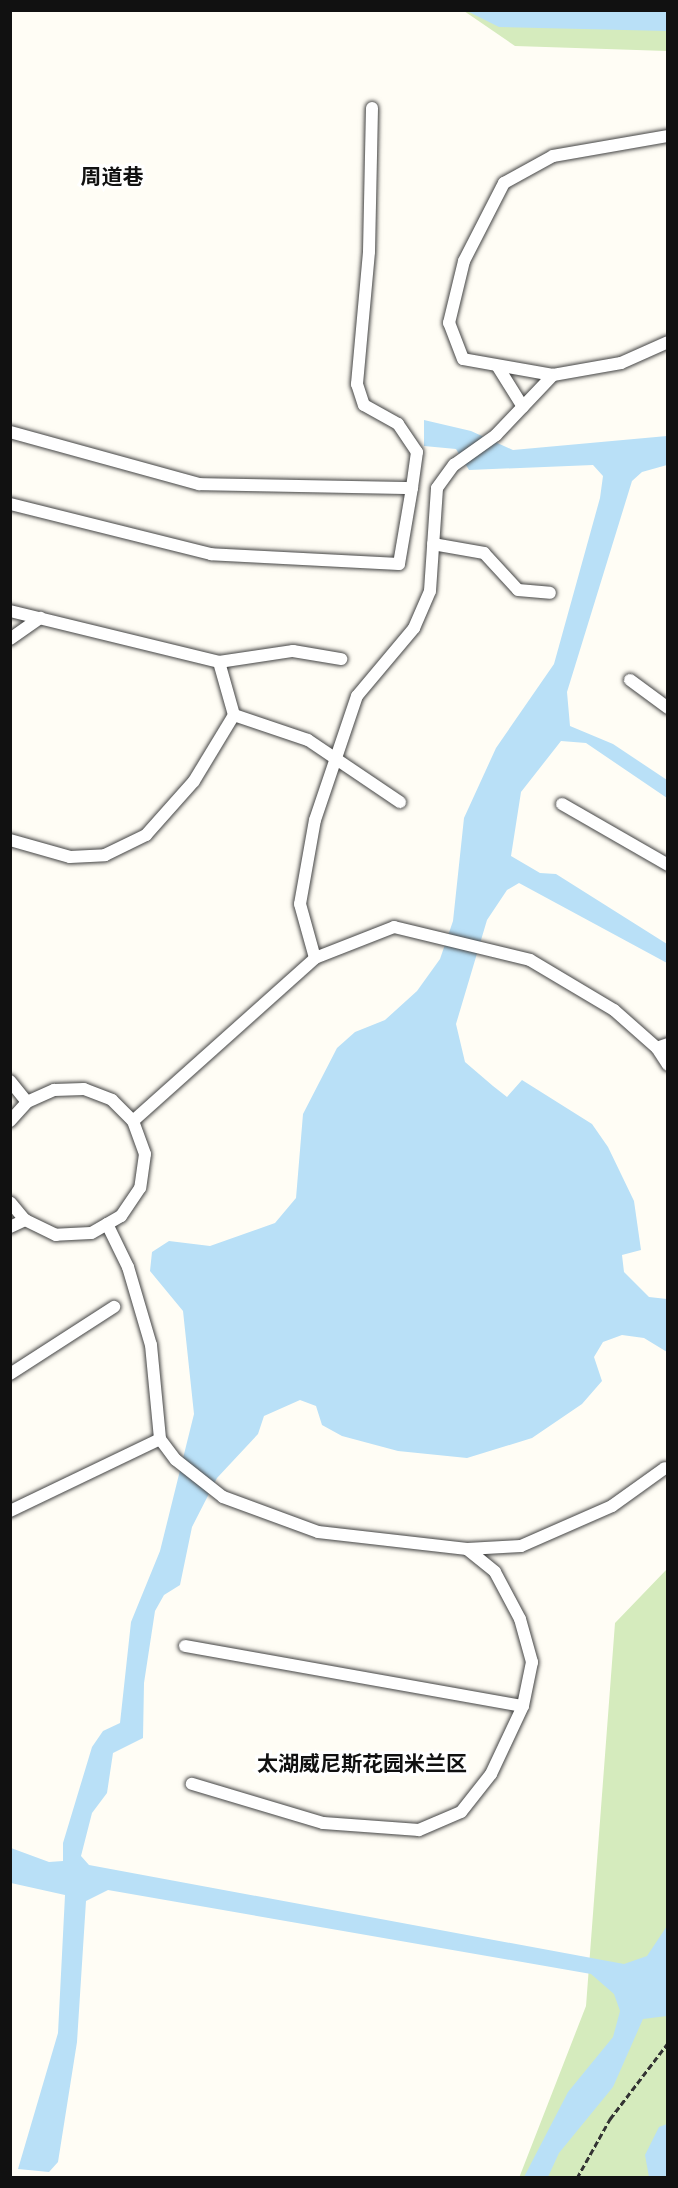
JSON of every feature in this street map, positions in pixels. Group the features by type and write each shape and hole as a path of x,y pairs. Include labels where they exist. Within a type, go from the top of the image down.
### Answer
{"street":[{"path":"10,504 211,554 399,564 417,452 398,424 364,405 357,384 369,252 372,108"},
{"path":"668,136 553,156 504,183 464,261 449,323 463,359 553,375 621,363 668,342"},
{"path":"498,367 523,407"},
{"path":"315,958 300,904 333,756 357,696 414,628 430,591 437,488 454,465 496,435 553,375"},
{"path":"10,432 199,484 412,488"},
{"path":"433,543 484,553 518,590 550,593"},
{"path":"10,610 219,662 293,651 341,659"},
{"path":"10,639 40,618"},
{"path":"10,840 70,857 105,855 146,835 194,781 234,715 219,662"},
{"path":"630,680 668,708"},
{"path":"234,715 308,740 400,802"},
{"path":"562,804 668,865"},
{"path":"133,1121 315,958 394,927 530,960 614,1010 662,1046 668,1065"},
{"path":"10,1081 27,1102"},
{"path":"10,1121 27,1102 54,1090 84,1089 112,1100 133,1121 145,1154 141,1188 121,1216 91,1233 56,1235 25,1220 10,1202"},
{"path":"10,1227 25,1220"},
{"path":"107,1224 128,1267 151,1345 160,1439 176,1460 223,1497 318,1532 467,1549 521,1546 612,1506 665,1468"},
{"path":"10,1374 114,1307"},
{"path":"10,1511 160,1439"},
{"path":"192,1784 324,1823 419,1830 461,1812 491,1774 523,1706 532,1662 520,1619 495,1572 467,1549"},
{"path":"185,1646 523,1706"}],"path":[{"path":"577,2178 615,2112 668,2043"}],"green space":[{"path":"464,11 667,11 667,51 515,46"},
{"path":"667,1569 667,2177 519,2178 586,2006 615,1623"}],"water":[{"path":"467,11 667,11 667,31 499,27"},
{"path":"424,420 471,431 513,450 667,436 667,465 642,472 632,481 567,692 570,726 613,744 667,780 667,798 586,743 561,741 521,792 511,856 540,873 556,874 667,944 667,963 519,883 507,890 487,920 456,1024 465,1062 493,1086 507,1097 522,1080 592,1124 608,1147 634,1201 641,1250 622,1255 624,1272 649,1297 667,1299 667,1352 644,1338 622,1335 603,1342 594,1357 602,1381 582,1404 532,1438 467,1458 398,1451 342,1436 322,1425 316,1406 300,1400 264,1416 258,1434 217,1478 192,1527 180,1585 164,1595 155,1611 144,1683 143,1738 113,1753 107,1793 92,1813 81,1856 89,1865 624,1964 647,1956 667,1926 667,2016 643,2019 613,2087 559,2153 548,2177 524,2177 568,2092 613,2037 620,2011 614,1994 591,1974 108,1890 86,1901 77,2042 58,2162 49,2172 18,2169 58,2033 65,1895 11,1883 11,1848 49,1862 63,1861 63,1843 92,1747 103,1731 120,1723 131,1622 160,1551 194,1414 183,1311 150,1271 152,1252 169,1241 210,1246 275,1223 296,1198 303,1114 337,1048 355,1032 385,1020 417,991 440,959 453,921 464,818 496,748 554,664 600,498 603,476 593,465 469,470 456,449 424,446"},
{"path":"667,2124 667,2177 649,2177 645,2155 659,2127"}],"district":[{"name":"周道巷","path":"112,175"},
{"name":"太湖威尼斯花园米兰区","path":"362,1762"}]}
